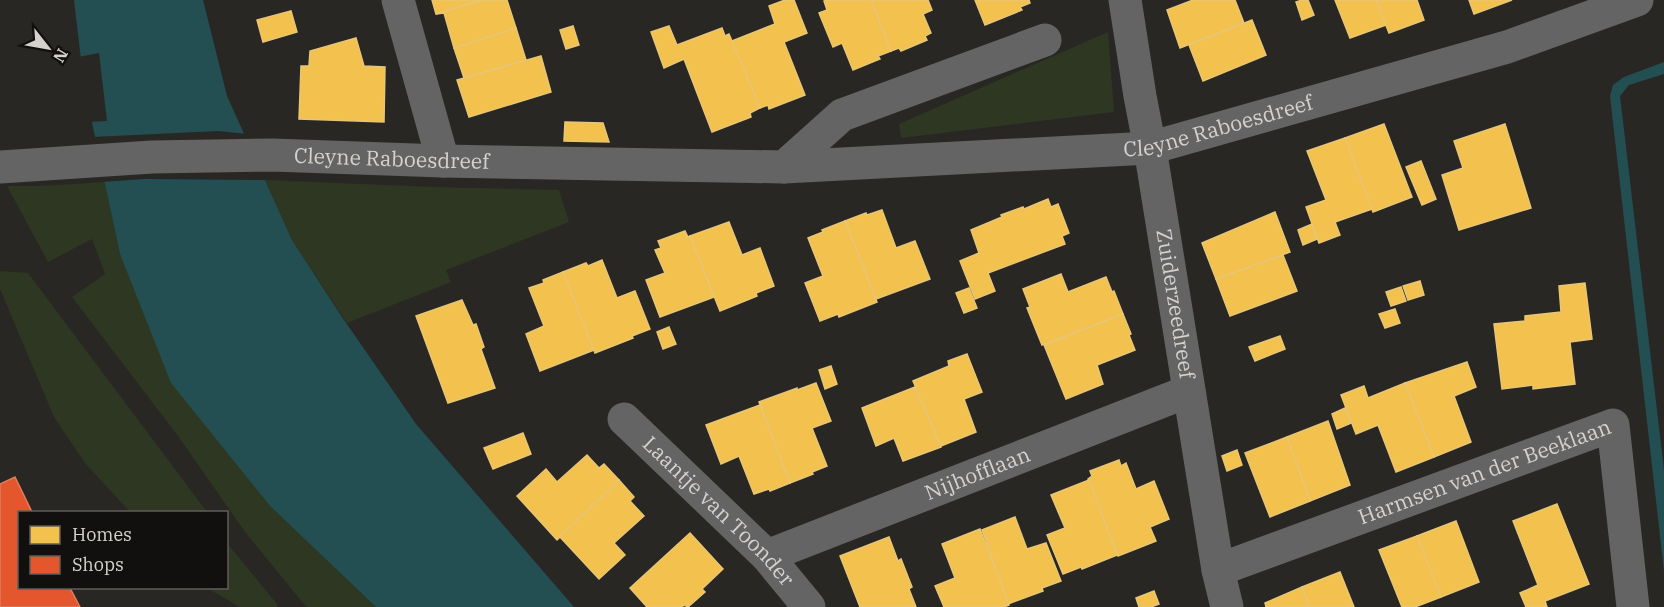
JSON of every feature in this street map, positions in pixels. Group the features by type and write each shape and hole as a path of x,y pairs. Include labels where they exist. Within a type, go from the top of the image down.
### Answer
{"street":[{"path":"398,0 443,161"},
{"name":"Zuiderzeedreef","path":"1125,0 1218,570 1227,607"},
{"name":"Cleyne Raboesdreef","path":"0,167 152,157 272,155 443,161 784,167 1150,148 1507,47 1637,0"},
{"path":"784,167 842,115 1045,40"},
{"name":"Nijhofflaan","path":"767,556 1188,391"},
{"name":"Laantje van Toonder","path":"624,419 767,556 809,607"},
{"name":"Harmsen van der Beeklaan","path":"1218,570 1613,425 1633,607"}],"green space":[{"path":"1108,32 1114,112 901,138 899,124"},
{"path":"265,180 559,190 569,222 446,270 451,282 347,323 292,240"},
{"path":"105,182 120,254 271,507 376,607 307,607 299,598 245,532 178,436 72,297 105,274 92,239 48,262 7,186"},
{"path":"0,271 28,273 206,511 129,511 85,463 54,417 0,289"},
{"path":"228,544 277,604 277,607 240,607 210,589 228,589"}],"water":[{"path":"74,0 203,0 227,96 292,240 416,424 574,607 376,607 271,507 171,383 120,254 84,85"},
{"path":"1664,62 1664,74 1629,85 1620,96 1664,470 1664,571 1610,96 1613,85 1624,77"}],"pier":[{"path":"99,53 107,121 89,122 81,86 78,57"},
{"path":"218,131 247,134 268,180 144,179 102,182 92,137"}],"building: Homes":[{"path":"432,0 483,0 436,14"},
{"path":"483,0 507,0 516,28 454,48 444,13 436,14"},
{"path":"785,0 794,0 807,33 784,42 805,95 769,109 768,105 760,108 732,41 775,24 769,6"},
{"path":"871,0 891,51 878,56 880,59 853,70 842,43 833,47 819,13 827,10 824,1"},
{"path":"871,0 928,0 932,10 923,14 931,33 925,36 927,40 901,51 899,48 891,51"},
{"path":"975,0 1029,0 1030,3 1020,7 1022,10 985,25"},
{"path":"1193,0 1235,0 1244,23 1180,48 1167,10"},
{"path":"1308,0 1314,15 1302,20 1296,2"},
{"path":"1335,0 1376,0 1386,25 1350,38"},
{"path":"1376,0 1417,0 1424,20 1389,33"},
{"path":"1469,0 1512,0 1474,14"},
{"path":"291,11 297,32 263,42 257,20"},
{"path":"1252,20 1266,55 1203,81 1189,45"},
{"path":"573,26 579,45 566,49 560,30"},
{"path":"669,26 677,45 722,28 725,36 729,34 760,108 750,113 751,117 712,132 684,59 664,68 651,32"},
{"path":"516,28 526,60 464,78 454,48"},
{"path":"356,38 364,66 385,67 384,122 299,119 301,66 309,66 310,51"},
{"path":"541,56 551,92 469,117 457,80"},
{"path":"565,122 603,123 609,142 564,141"},
{"path":"1384,124 1412,197 1373,212 1345,138"},
{"path":"1505,124 1531,208 1459,230 1442,175 1463,168 1454,141"},
{"path":"1345,138 1372,209 1335,222 1340,235 1319,243 1306,207 1326,200 1307,151"},
{"path":"1421,161 1436,199 1422,205 1406,167"},
{"path":"1048,199 1051,207 1058,204 1069,233 1062,236 1065,244 988,273 995,291 975,299 960,261 979,253 971,230 1002,217 1001,215"},
{"path":"882,210 896,248 915,241 930,279 876,299 845,221"},
{"path":"1275,212 1290,252 1216,279 1202,243"},
{"path":"845,221 877,302 839,317 838,314 820,321 805,283 823,276 808,238"},
{"path":"729,222 742,255 760,248 774,286 756,293 757,296 720,311 690,236"},
{"path":"1312,224 1317,239 1303,245 1298,230"},
{"path":"685,231 688,237 690,236 714,297 660,317 646,280 665,273 655,250 661,248 658,241"},
{"path":"1283,255 1297,291 1230,316 1216,279"},
{"path":"602,260 617,298 635,291 650,329 595,353 563,272 586,263 588,266"},
{"path":"563,272 594,350 540,371 526,334 544,326 529,288 544,283 543,280"},
{"path":"1061,274 1068,292 1106,277 1123,314 1042,345 1027,308 1030,307 1023,289"},
{"path":"1420,281 1424,295 1408,300 1403,286"},
{"path":"1585,283 1592,339 1570,342 1575,384 1533,389 1533,385 1502,389 1494,324 1525,321 1525,316 1561,312 1559,286"},
{"path":"1401,287 1406,301 1391,306 1386,292"},
{"path":"969,288 977,308 964,313 956,293"},
{"path":"462,300 473,325 476,324 484,347 481,349 495,388 448,403 416,316"},
{"path":"1395,309 1400,323 1385,328 1379,314"},
{"path":"1123,314 1135,350 1097,365 1103,384 1066,399 1044,345"},
{"path":"669,327 676,344 663,349 657,332"},
{"path":"1280,336 1285,349 1255,361 1249,347"},
{"path":"967,354 982,392 964,399 976,432 941,446 913,381 949,366 948,361"},
{"path":"1467,362 1476,387 1454,396 1471,442 1434,457 1405,383"},
{"path":"831,366 837,384 825,389 819,370"},
{"path":"816,383 831,421 812,428 827,466 790,483 759,402"},
{"path":"1405,383 1434,457 1396,472 1378,425 1356,434 1341,395 1364,386 1368,398"},
{"path":"915,387 941,447 903,461 894,438 876,446 862,408"},
{"path":"760,405 790,483 770,491 769,489 754,494 739,456 721,464 706,425"},
{"path":"1345,408 1351,423 1337,429 1332,414"},
{"path":"1328,421 1350,485 1310,501 1287,437"},
{"path":"523,433 531,454 493,469 484,448"},
{"path":"1287,437 1310,501 1270,517 1245,453"},
{"path":"1237,450 1242,465 1227,471 1222,456"},
{"path":"587,455 599,468 604,464 619,480 557,540 517,496 546,469 557,482"},
{"path":"1119,460 1121,466 1126,463 1136,489 1154,481 1169,519 1150,527 1156,541 1118,556 1088,479 1092,476 1090,471"},
{"path":"619,480 634,497 630,501 644,516 614,543 625,555 599,579 560,537"},
{"path":"1089,480 1117,555 1063,574 1047,535 1065,528 1051,495"},
{"path":"1557,504 1589,584 1545,601 1547,607 1526,607 1520,593 1538,585 1513,521"},
{"path":"1015,517 1027,549 1046,543 1061,581 1042,588 1043,591 1008,604 982,530"},
{"path":"1456,521 1479,582 1441,597 1417,536"},
{"path":"980,529 1009,605 1004,607 944,607 935,586 955,578 942,544"},
{"path":"690,533 723,569 702,589 705,592 688,607 684,605 682,607 647,607 630,588"},
{"path":"1417,536 1441,597 1415,607 1402,607 1379,550"},
{"path":"889,537 898,561 901,559 912,587 909,589 916,607 860,607 840,556"},
{"path":"1340,572 1354,607 1310,607 1302,587"},
{"path":"1302,587 1310,607 1266,607 1265,603"},
{"path":"1154,591 1159,604 1139,607 1136,598"}],"building: Shops":[{"path":"15,477 32,511 18,511 18,589 71,589 80,607 0,607 0,484"}]}
